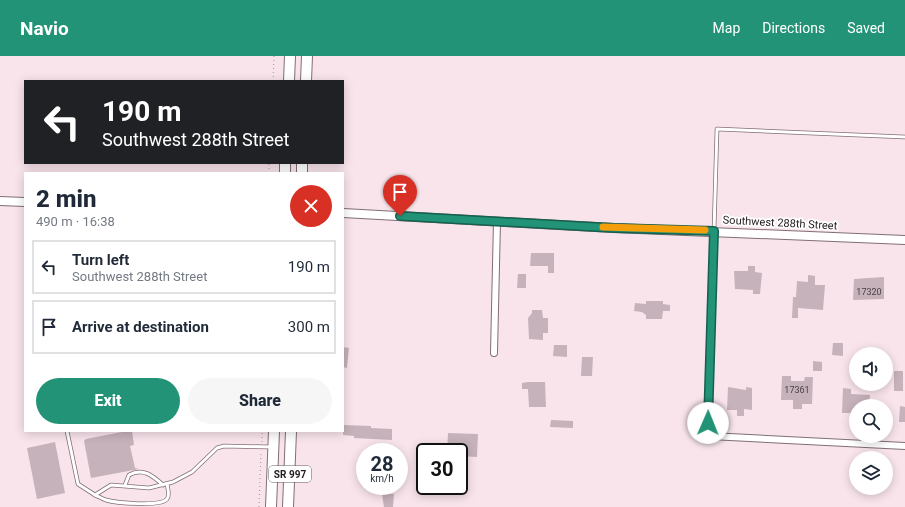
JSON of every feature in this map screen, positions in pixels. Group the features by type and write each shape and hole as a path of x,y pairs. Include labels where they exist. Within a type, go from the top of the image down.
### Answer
{"highway":[{"path":"289,80 290,56"},
{"path":"306,80 307,56"},
{"name":"SR 997","path":"271,507 274,432"},
{"name":"SR 997","path":"288,507 291,432"}],"street":[{"path":"0,201 24,202"},
{"name":"Southwest 288th Street","path":"344,213 905,240"},
{"path":"494,353 497,221"},
{"path":"714,231 708,423 710,436 905,446"}],"lane":[{"path":"714,231 717,129 905,137"},
{"path":"67,432 78,484 95,495 106,500 135,504 162,503 168,499 169,496 167,484"},
{"path":"95,495 110,485 125,485 143,488 163,486 192,472 221,447 274,447"},
{"path":"125,485 129,475 142,472 154,476 163,486"}],"path":[{"path":"273,80 274,56"},
{"path":"262,432 262,442"},
{"path":"259,507 261,451"}],"building":[{"path":"531,253 554,253 554,273 548,273 548,266 530,266"},
{"path":"748,266 755,266 755,272 762,273 760,294 753,294 753,290 735,289 734,271 748,271"},
{"path":"518,274 526,274 526,288 517,288"},
{"path":"808,275 815,276 815,285 825,285 823,310 798,308 798,318 792,318 793,297 796,297 797,281 808,282"},
{"path":"884,277 884,299 853,300 854,279"},
{"path":"646,301 663,301 663,304 670,305 670,311 663,311 662,319 646,319 646,315 642,312 634,311 635,303 646,304"},
{"path":"532,310 542,310 543,318 548,318 548,333 543,333 543,340 529,339 528,318 532,313"},
{"path":"833,343 843,343 843,356 832,355"},
{"path":"554,345 567,345 567,357 553,356"},
{"path":"344,347 349,348 347,368 344,367"},
{"path":"582,357 593,357 592,376 581,376"},
{"path":"813,361 822,362 822,371 813,371"},
{"path":"894,371 903,371 903,391 894,391"},
{"path":"782,376 791,376 791,381 804,381 805,377 813,377 812,404 802,404 802,409 793,409 793,400 781,400"},
{"path":"545,382 546,407 529,407 528,389 522,389 522,383"},
{"path":"728,387 746,390 746,387 752,388 752,410 744,409 744,416 737,416 737,410 727,410"},
{"path":"843,388 849,389 851,394 870,395 870,399 849,399 849,413 842,413"},
{"path":"900,406 905,407 905,422 899,422"},
{"path":"551,420 573,421 573,428 550,427"},
{"path":"344,425 371,426 371,428 392,429 392,440 354,438 354,436 343,435"},
{"path":"122,432 132,432 134,445 130,446 135,468 139,469 91,478 84,441 86,439"},
{"path":"448,433 478,434 477,457 468,456 468,443 447,443"},
{"path":"55,442 65,493 37,499 27,448"},
{"path":"382,495 394,495 393,507 384,507"}],"slow traffic":[{"path":"603,227 705,230"}],"route":[{"path":"400,216 614,228 714,231 708,423"}]}
